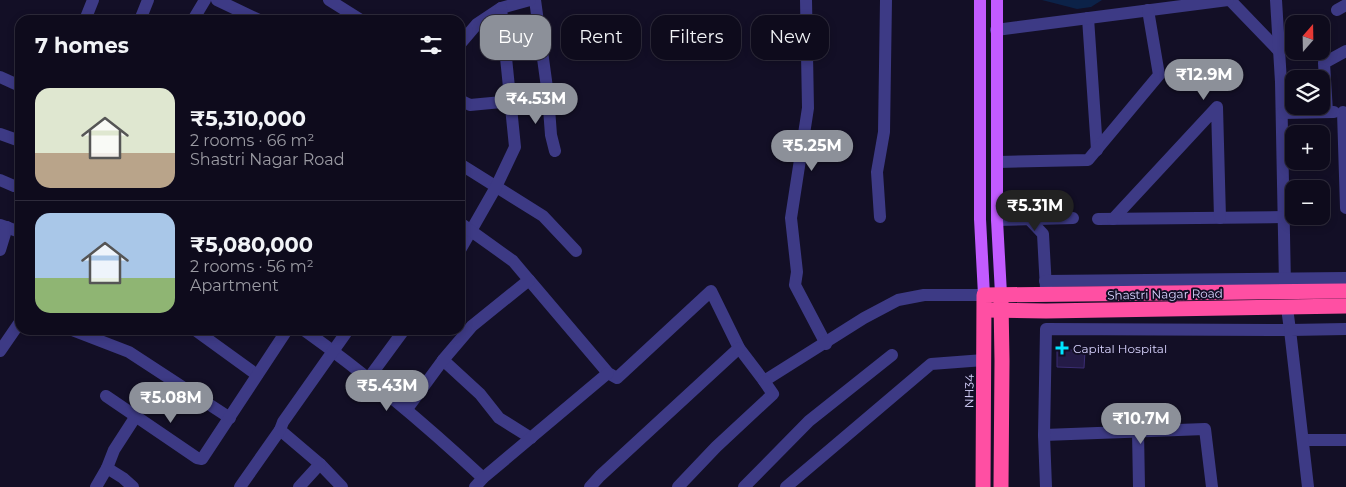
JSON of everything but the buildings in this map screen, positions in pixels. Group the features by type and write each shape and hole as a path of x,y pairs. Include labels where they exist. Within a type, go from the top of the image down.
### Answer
{"highway":[{"path":"984,302 1001,294 1046,288 1286,293 1346,291"},
{"path":"1046,288 1046,311"},
{"name":"Shastri Nagar Road","path":"984,302 1001,310 1046,311 1286,293 1346,306"},
{"path":"1001,294 1001,487"},
{"name":"NH34","path":"982,487 984,302"},
{"path":"983,451 1001,452"}],"main road":[{"path":"980,0 980,219 984,302"},
{"path":"997,0 997,220 1001,294"}],"street":[{"path":"88,15 94,0"},
{"path":"142,15 148,0"},
{"path":"196,15 205,0"},
{"path":"217,0 248,15"},
{"path":"329,0 353,15"},
{"path":"465,38 477,24 501,8 530,0"},
{"path":"535,0 554,151"},
{"path":"806,0 808,108 791,218 797,272 795,284 826,344"},
{"path":"880,217 877,172 884,132 886,0"},
{"path":"996,30 1229,0 1279,51"},
{"path":"1276,0 1282,113 1286,293 1308,487"},
{"path":"465,242 496,187 515,147 512,101 501,8"},
{"path":"998,162 1088,160 1159,75 1148,10"},
{"path":"1088,18 1096,150"},
{"path":"1324,70 1324,63 1346,51"},
{"path":"0,77 15,84"},
{"path":"465,102 470,105 548,95"},
{"path":"1113,219 1218,107 1220,218"},
{"path":"1330,112 1344,112 1346,208"},
{"path":"0,134 15,139"},
{"path":"465,167 543,216 576,251"},
{"path":"0,180 14,186"},
{"path":"1098,220 1284,217"},
{"path":"1028,218 1043,234 1046,288"},
{"path":"997,220 1073,218"},
{"path":"0,250 3,226 15,230"},
{"path":"465,226 513,261 608,373 617,378 711,292 739,348 773,394 716,447 678,487"},
{"path":"1286,293 1346,278"},
{"path":"465,334 472,326 529,280"},
{"path":"764,381 826,344 864,318 898,300 924,295 984,302"},
{"path":"1046,311 1044,435 1046,487"},
{"path":"1046,329 1346,329"},
{"path":"0,352 15,330"},
{"path":"85,335 129,352 230,418"},
{"path":"202,335 257,375"},
{"path":"106,396 197,458 202,459 285,335"},
{"path":"311,335 428,426 479,483 608,373"},
{"path":"240,487 345,335"},
{"path":"368,379 400,335"},
{"path":"407,409 443,360 464,335"},
{"path":"590,487 739,348"},
{"path":"744,487 809,421 892,355"},
{"path":"443,360 480,394 499,418 531,438"},
{"path":"786,487 931,364 984,360"},
{"path":"96,487 107,468 114,450 136,416"},
{"path":"1044,435 1205,429 1212,487"},
{"path":"280,430 320,464 342,487"},
{"path":"1138,431 1139,487"},
{"path":"1303,440 1346,440"},
{"path":"299,487 320,464"},
{"path":"107,468 133,487"}],"water":[{"path":"1042,0 1102,0 1091,7 1077,9"}],"place":[{"name":"Capital Hospital","path":"1062,348"}]}
